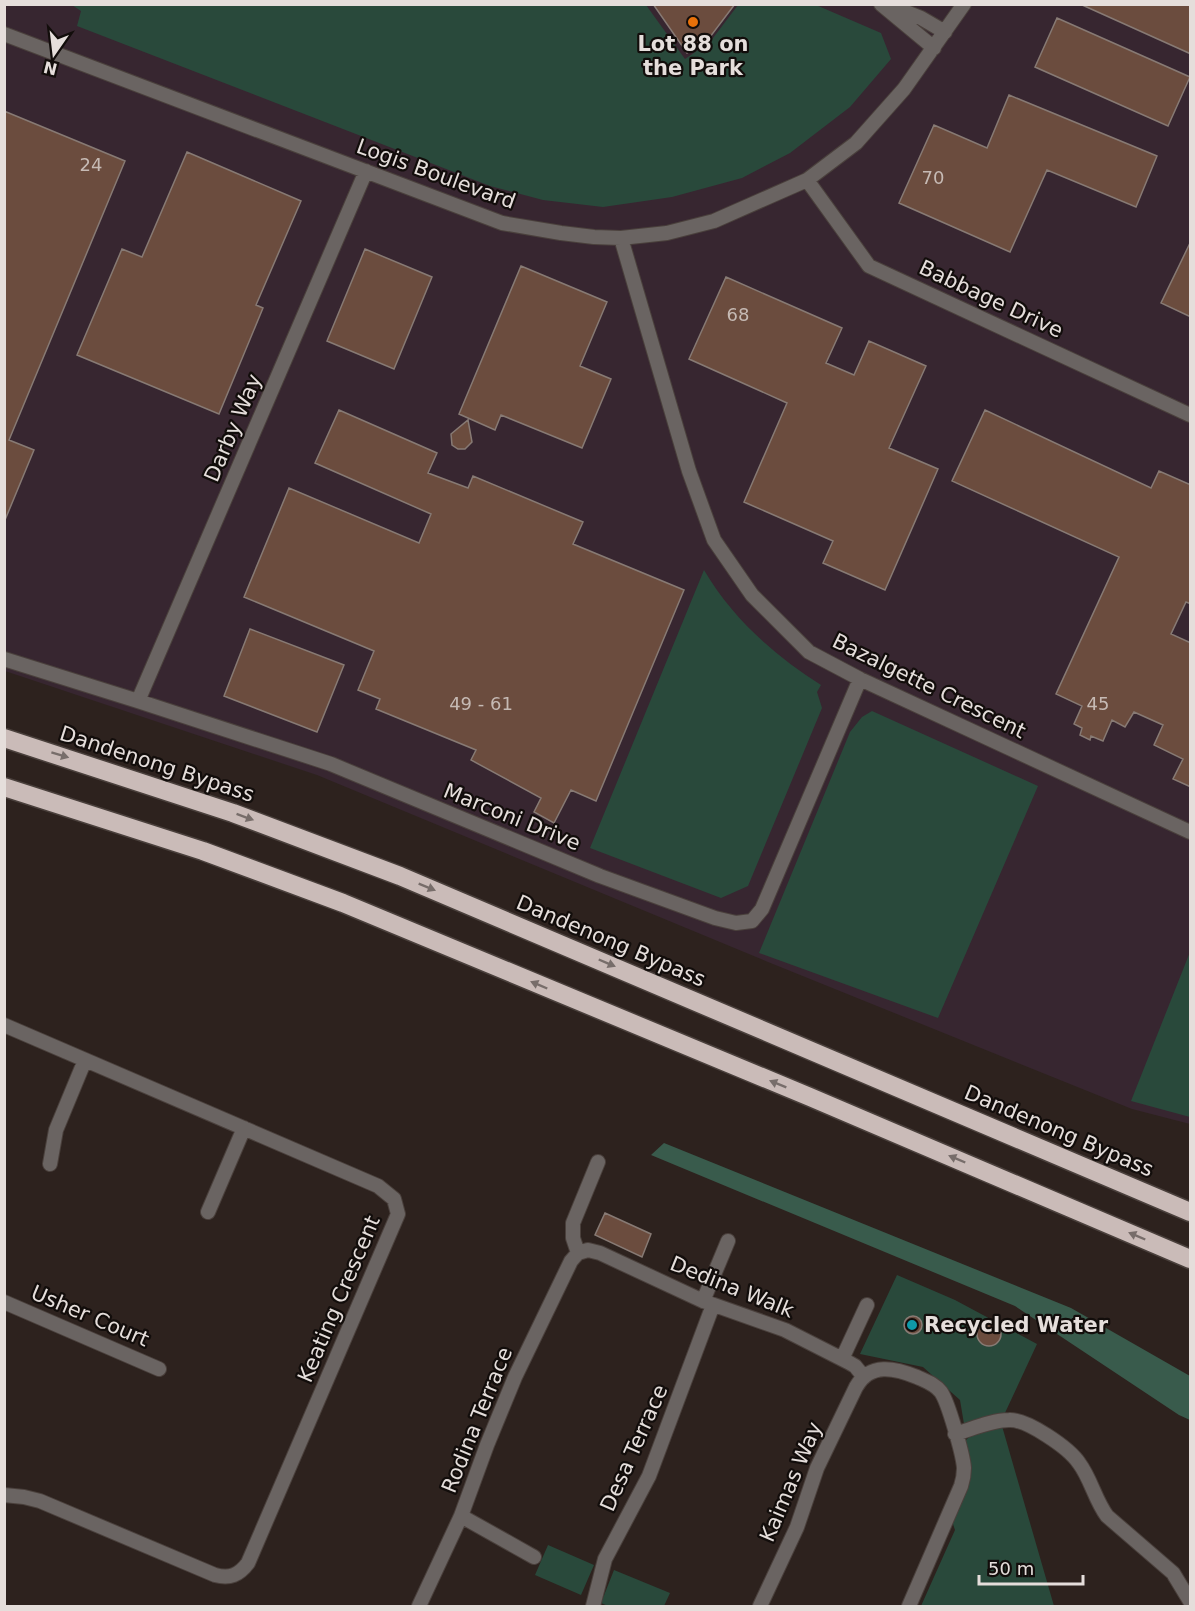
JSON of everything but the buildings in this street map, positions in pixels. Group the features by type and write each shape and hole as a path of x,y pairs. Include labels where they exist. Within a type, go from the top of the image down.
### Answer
{"highway":[{"name":"Dandenong Bypass","path":"4,738 233,813 411,880 1191,1212"},
{"path":"4,787 182,844 343,903 820,1101 1191,1259"}],"street":[{"path":"880,4 934,48"},
{"path":"886,4 921,18 945,32"},
{"name":"Logis Boulevard","path":"4,34 502,223 561,233 621,238 667,233 714,221 807,180 856,143 904,89 964,4"},
{"name":"Darby Way","path":"138,701 366,171"},
{"name":"Babbage Drive","path":"807,180 869,266 1191,415"},
{"name":"Bazalgette Crescent","path":"621,238 689,471 714,540 752,595 809,652 860,679 1191,832"},
{"name":"Marconi Drive","path":"4,659 331,764 600,876 736,924 752,921 762,909 860,679"},
{"name":"Keating Crescent","path":"4,1025 384,1190 393,1198 398,1214 248,1563 241,1571 230,1577 215,1575 40,1501 4,1495"},
{"path":"50,1164 56,1130 85,1060"},
{"path":"208,1212 244,1128"},
{"path":"578,1253 573,1238 573,1223 598,1162"},
{"name":"Desa Terrace","path":"593,1606 605,1559 649,1476 728,1241"},
{"name":"Dedina Walk","path":"578,1253 588,1250 600,1252 708,1303 785,1330 855,1366 864,1377"},
{"name":"Rodina Terrace","path":"419,1606 461,1516 515,1377 566,1271 578,1253"},
{"name":"Usher Court","path":"4,1302 159,1369"},
{"path":"842,1359 867,1305"},
{"path":"864,1377 880,1369 893,1368 933,1385 943,1395 964,1467 963,1479 909,1606"},
{"name":"Kaimas Way","path":"760,1606 797,1527 821,1458 856,1387 864,1377"},
{"path":"955,1434 1009,1420 1025,1423 1064,1447 1079,1463 1099,1506 1107,1516 1173,1573 1191,1601"},
{"path":"461,1516 534,1557"}],"shaded area":[{"path":"5,5 1190,5 1190,1124 1132,1109 768,962 317,775 5,671"}],"green space":[{"path":"72,5 646,5 685,59 710,42 738,5 816,5 881,33 891,59 850,107 790,153 742,178 672,197 603,207 543,200 490,186 77,26 81,11"},
{"path":"704,570 715,588 756,635 821,685 817,692 822,708 748,886 721,898 590,848"},
{"path":"872,711 1038,786 938,1018 759,953 850,732 862,717"},
{"path":"1190,952 1190,1117 1131,1101"},
{"path":"664,1143 1071,1308 1190,1376 1190,1420 1179,1415 1015,1306 651,1155"},
{"path":"897,1275 955,1300 1037,1344 1004,1415 964,1424 960,1400 923,1367 860,1354"},
{"path":"1002,1426 1054,1606 921,1606 955,1530 952,1521 966,1440"},
{"path":"548,1545 594,1565 581,1595 535,1575"},
{"path":"614,1570 670,1593 664,1606 608,1606 601,1603"}],"place":[{"name":"Lot 88 on the Park","path":"693,22"},
{"name":"Recycled Water","path":"912,1325"}]}
